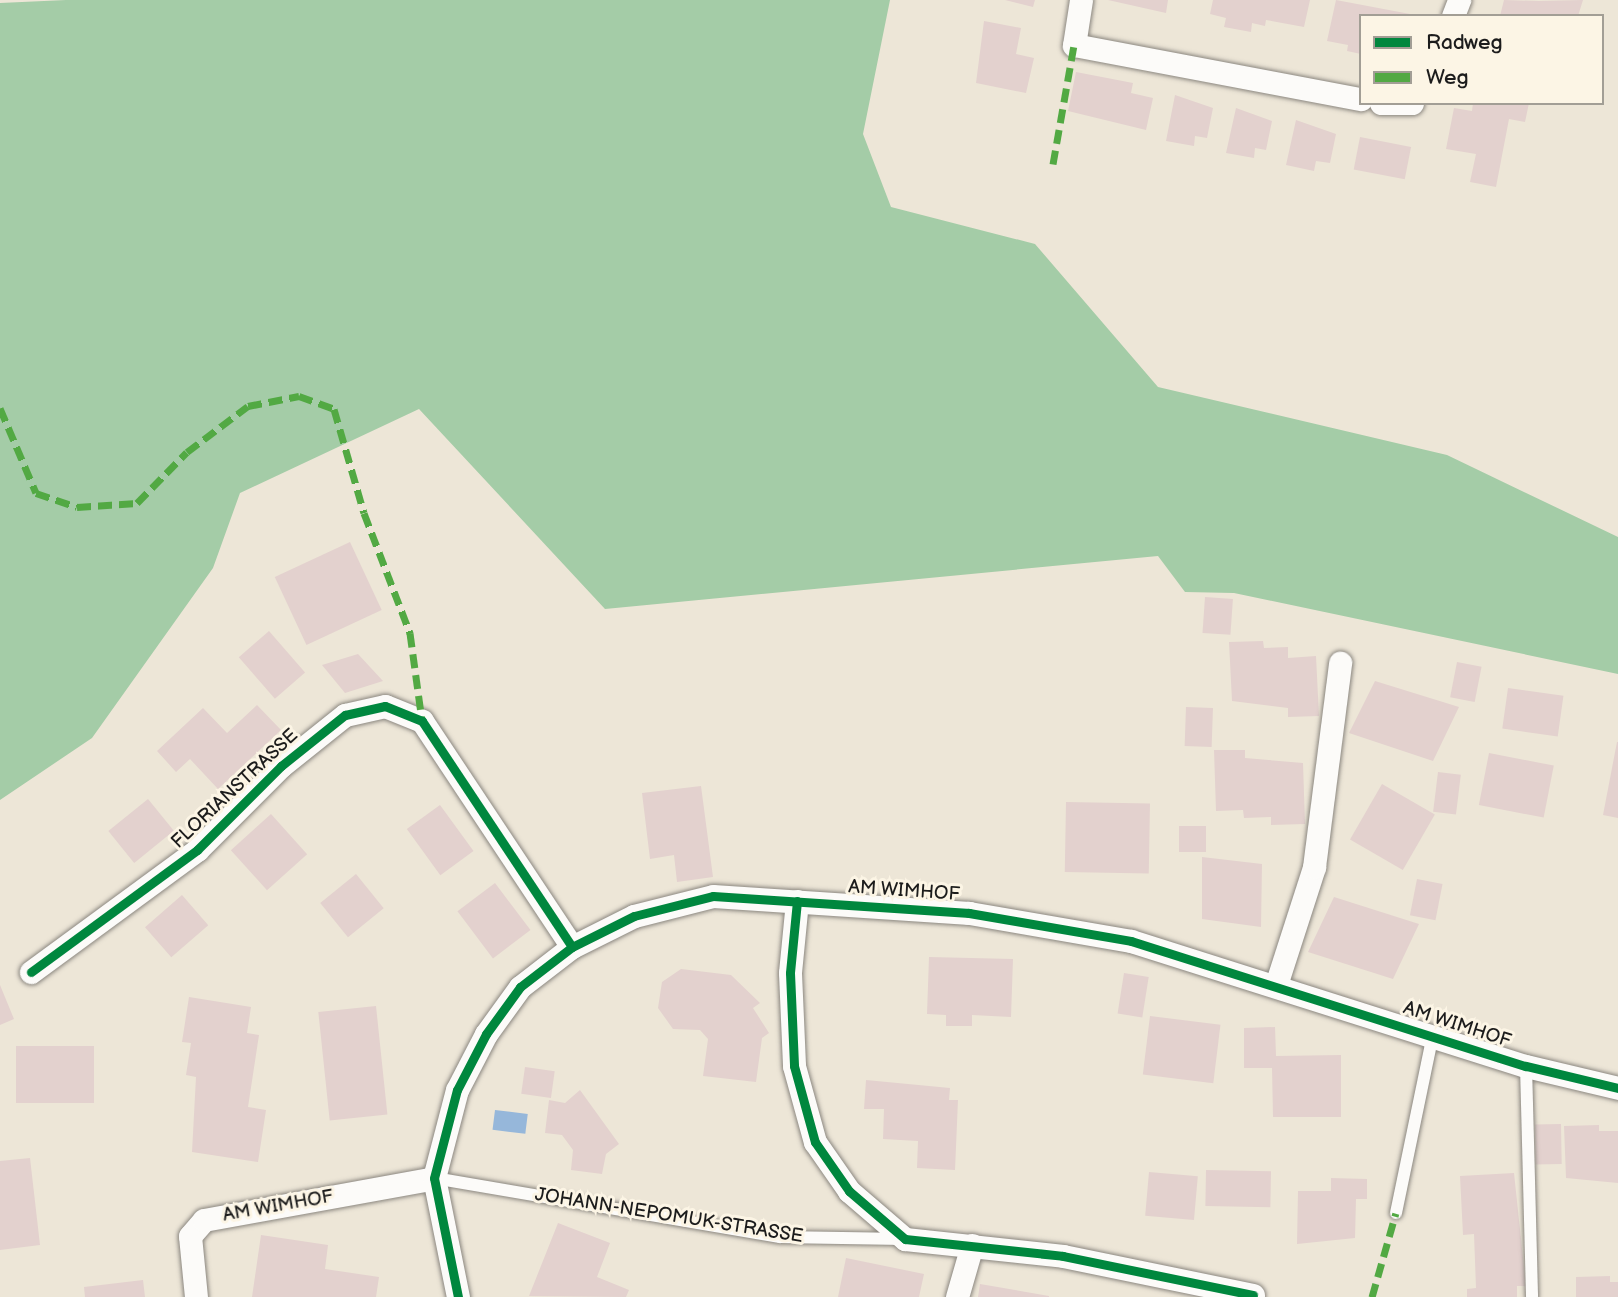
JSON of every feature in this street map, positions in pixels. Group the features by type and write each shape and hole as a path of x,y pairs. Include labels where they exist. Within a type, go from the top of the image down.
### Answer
{"street":[{"path":"1081,0 1074,45 1359,99"},
{"path":"1276,985 1314,867 1340,663"},
{"name":"FLORIANSTRASSE","path":"31,972 197,850 281,766 345,715 385,706 422,720 572,947"},
{"name":"AM WIMHOF","path":"458,1297 434,1178 457,1090 486,1034 520,987 572,947 634,916 713,896 969,913 1130,941 1526,1066 1618,1088"},
{"path":"797,901 790,973 794,1066 815,1142 849,1191 905,1239"},
{"name":"AM WIMHOF","path":"197,1297 190,1236 204,1220 434,1178"},
{"name":"JOHANN-NEPOMUK-STRASSE","path":"905,1239 1063,1256 1253,1295"},
{"path":"957,1297 972,1245"}],"lane":[{"name":"AM WIMHOF","path":"1396,1213 1433,1035"},
{"name":"AM WIMHOF","path":"1526,1066 1532,1297"},
{"name":"JOHANN-NEPOMUK-STRASSE","path":"434,1178 780,1237 905,1239"}],"green space":[{"path":"66,0 890,0 863,134 891,207 1035,244 1158,387 1447,455 1618,537 1618,674 1234,593 1185,592 1158,556 605,609 419,409 240,493 213,568 92,738 0,800 0,3"}],"water":[{"path":"495,1110 528,1114 525,1134 493,1130"}],"building":[{"path":"1005,0 1035,0 1033,7"},
{"path":"1108,0 1168,0 1166,13"},
{"path":"1213,0 1310,0 1304,27 1266,20 1265,26 1252,23 1251,32 1224,27 1226,18 1210,14"},
{"path":"1336,0 1410,14 1359,14 1359,54 1347,51 1348,45 1327,41"},
{"path":"1504,0 1583,0 1579,14 1500,14"},
{"path":"984,21 1021,28 1016,54 1034,58 1026,93 976,83"},
{"path":"1076,72 1133,83 1131,93 1153,98 1146,130 1068,111"},
{"path":"1175,95 1213,108 1207,138 1195,136 1194,146 1166,141"},
{"path":"1473,105 1529,105 1525,122 1509,119 1496,187 1470,182 1476,154 1446,149 1454,108 1472,111"},
{"path":"1236,108 1272,121 1266,150 1255,148 1254,158 1226,153"},
{"path":"1296,120 1336,134 1330,163 1316,161 1314,171 1286,165"},
{"path":"1360,137 1411,147 1405,179 1354,169"},
{"path":"350,542 382,610 306,645 275,577"},
{"path":"1205,597 1233,599 1230,635 1202,633"},
{"path":"269,631 305,673 275,699 239,657"},
{"path":"1263,641 1264,648 1288,647 1288,658 1316,656 1319,716 1288,717 1288,708 1232,701 1229,642"},
{"path":"358,654 383,681 345,693 322,665"},
{"path":"1457,662 1482,667 1475,702 1450,697"},
{"path":"1375,681 1459,707 1433,761 1349,733"},
{"path":"1508,688 1563,696 1558,736 1502,729"},
{"path":"257,705 281,730 218,789 190,759 176,772 157,751 203,708 227,733"},
{"path":"1186,707 1213,708 1212,747 1185,746"},
{"path":"1618,742 1618,818 1603,815"},
{"path":"1214,750 1245,750 1245,758 1303,763 1305,824 1271,825 1271,817 1244,818 1243,810 1216,811"},
{"path":"1489,753 1554,766 1544,818 1479,805"},
{"path":"1438,772 1461,775 1456,815 1433,812"},
{"path":"1382,784 1435,814 1403,870 1350,839"},
{"path":"701,786 713,877 677,882 674,855 650,859 642,793"},
{"path":"148,799 174,831 134,863 108,831"},
{"path":"1066,802 1150,803 1149,873 1065,872"},
{"path":"440,805 474,851 440,875 407,829"},
{"path":"271,814 307,854 267,890 231,850"},
{"path":"1179,826 1206,826 1206,852 1179,852"},
{"path":"1202,857 1262,864 1261,927 1202,919"},
{"path":"356,874 384,908 348,937 320,903"},
{"path":"1417,879 1443,884 1435,920 1410,915"},
{"path":"495,883 531,930 493,958 457,911"},
{"path":"182,895 208,925 171,957 145,927"},
{"path":"1334,897 1419,924 1393,979 1308,952"},
{"path":"929,957 1013,959 1011,1017 972,1015 972,1026 946,1026 946,1015 927,1014"},
{"path":"681,969 731,975 760,1003 753,1008 769,1033 762,1038 756,1082 703,1076 708,1039 700,1030 673,1029 658,1008 662,982"},
{"path":"1124,973 1149,977 1142,1017 1118,1013"},
{"path":"0,985 14,1019 0,1025"},
{"path":"189,997 251,1007 247,1033 259,1035 248,1107 266,1110 258,1162 192,1152 196,1077 186,1075 191,1043 182,1042"},
{"path":"376,1006 387,1114 330,1120 318,1012"},
{"path":"1150,1016 1220,1025 1213,1083 1143,1075"},
{"path":"1275,1027 1276,1056 1341,1055 1341,1117 1273,1117 1272,1068 1244,1068 1244,1028"},
{"path":"16,1046 94,1046 94,1103 16,1103"},
{"path":"525,1067 555,1071 551,1098 521,1094"},
{"path":"866,1080 950,1088 949,1100 958,1100 955,1170 917,1168 918,1141 883,1139 884,1109 864,1109"},
{"path":"580,1090 619,1144 606,1154 602,1174 571,1170 573,1150 562,1135 545,1133 549,1100 565,1103"},
{"path":"1535,1124 1561,1124 1562,1164 1536,1164"},
{"path":"1599,1125 1599,1131 1618,1131 1618,1183 1566,1178 1564,1126"},
{"path":"30,1158 40,1245 0,1250 0,1161"},
{"path":"1206,1170 1271,1171 1270,1207 1205,1206"},
{"path":"1149,1172 1198,1176 1194,1220 1145,1216"},
{"path":"1514,1173 1526,1286 1517,1286 1517,1297 1467,1297 1467,1289 1476,1288 1474,1234 1463,1235 1460,1176"},
{"path":"1331,1178 1367,1179 1367,1199 1356,1199 1355,1238 1297,1244 1298,1191 1331,1191"},
{"path":"558,1223 610,1243 597,1277 629,1290 626,1297 529,1296"},
{"path":"261,1235 328,1245 325,1269 379,1277 376,1297 252,1297"},
{"path":"846,1258 924,1274 919,1297 838,1297"},
{"path":"1610,1276 1610,1282 1618,1282 1618,1297 1576,1297 1576,1277"},
{"path":"143,1280 145,1297 85,1297 84,1287"},
{"path":"980,1284 1049,1296 1049,1297 978,1297"}],"marked path":[{"path":"1053,164 1074,45"},
{"path":"0,408 36,493 77,507 137,503 187,452 248,406 299,396 334,409 364,513 410,633 422,721"},
{"path":"1372,1297 1396,1213"}],"cycle path":[{"path":"31,972 197,850 281,766 345,715 385,706 422,721 572,947"},
{"path":"458,1297 434,1178 457,1090 486,1034 520,987 572,947 634,916 713,896 969,913 1131,941 1526,1066 1618,1088"},
{"path":"797,901 790,973 794,1066 815,1142 849,1191 905,1239 1063,1256 1253,1295"}]}
